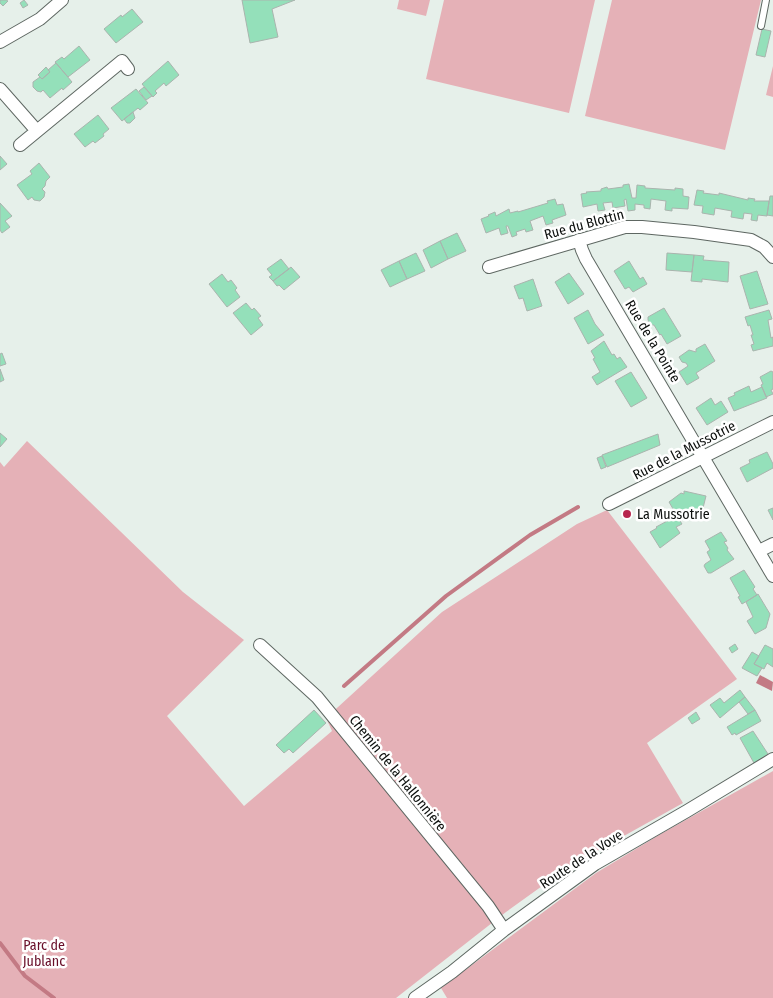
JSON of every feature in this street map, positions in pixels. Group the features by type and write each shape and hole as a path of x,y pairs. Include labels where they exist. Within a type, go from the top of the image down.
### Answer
{"street":[{"path":"0,42 40,19 62,0"},
{"path":"20,145 122,61 128,69"},
{"path":"0,89 37,131"},
{"name":"Rue du Blottin","path":"489,267 625,227 642,227 750,240 764,247 773,257"},
{"name":"Rue de la Pointe","path":"579,240 586,259 773,576"},
{"name":"Rue de la Mussotrie","path":"609,504 773,422"},
{"path":"759,550 773,544"},
{"name":"Chemin de la Hallonnière","path":"260,645 317,697 488,906 504,930"},
{"name":"Route de la Vove","path":"415,998 595,864 688,811 773,759"}],"lane":[{"path":"760,26 766,0"}],"green space":[{"path":"399,0 430,0 426,16 397,9"},
{"path":"444,0 595,0 569,113 426,79"},
{"path":"612,0 761,0 725,150 585,116"},
{"path":"773,66 773,97 766,95"},
{"name":"Parc de Jublanc","path":"27,441 183,592 244,640 167,716 244,806 332,731 326,718 442,612 577,524 607,510 737,679 647,743 683,803 570,866 506,912 396,998 0,998 0,462 4,467"},
{"path":"773,771 773,998 447,998 441,988 596,873"}],"shaded area":[{"path":"760,675 773,682 772,691 756,683"}],"building":[{"path":"0,0 6,0 8,1 3,6"},
{"path":"24,0 28,5 23,8 20,3"},
{"path":"242,0 295,0 272,9 278,37 250,43"},
{"path":"132,9 143,22 116,43 104,29 121,15 122,17"},
{"path":"762,29 771,31 765,57 756,55"},
{"path":"79,46 90,60 68,77 55,62 62,57 64,59"},
{"path":"168,61 179,75 166,86 164,83 155,91 157,93 153,97 142,84"},
{"path":"56,63 72,82 50,98 43,90 41,92 37,91 33,87 33,82 40,77 42,79"},
{"path":"46,67 50,72 42,79 38,75"},
{"path":"144,87 152,96 146,100 139,91"},
{"path":"136,89 148,103 140,110 138,108 122,121 111,108"},
{"path":"133,112 135,118 130,123 127,123 124,119"},
{"path":"98,115 109,129 95,143 93,141 85,147 74,134"},
{"path":"0,156 7,164 0,170"},
{"path":"39,163 50,177 42,189 45,192 44,197 40,201 34,200 32,197 28,200 17,185 32,174 30,171"},
{"path":"629,184 632,198 636,198 637,185 645,186 645,188 683,189 683,196 689,197 688,209 672,208 672,211 665,210 666,201 651,199 650,209 644,208 644,205 635,204 635,210 628,211 626,199 624,200 625,206 613,208 612,202 603,203 605,210 598,211 597,204 583,207 581,194 601,191 601,189 607,187 608,189 623,187 623,185"},
{"path":"697,190 704,191 703,193 719,195 719,193 748,200 748,198 755,199 754,201 769,201 767,216 758,215 757,221 751,220 752,214 744,213 743,219 731,217 732,211 715,208 714,215 702,213 703,206 694,205"},
{"path":"770,196 773,196 773,216 767,215"},
{"path":"555,199 557,205 563,204 566,215 552,220 553,223 546,225 543,216 530,221 533,230 526,232 525,229 516,232 517,235 512,237 508,226 506,226 508,233 501,235 499,228 486,233 481,219 488,215 495,212 496,216 509,209 510,213 518,212"},
{"path":"0,203 12,216 5,221 10,227 2,233 0,230"},
{"path":"457,233 466,251 448,259 440,241"},
{"path":"440,241 448,259 431,268 423,250"},
{"path":"416,253 425,271 407,279 399,261"},
{"path":"667,253 694,255 692,272 666,270"},
{"path":"694,255 704,256 703,260 729,262 728,282 702,279 702,282 691,281"},
{"path":"281,259 289,269 273,281 269,277 272,275 267,269"},
{"path":"399,261 407,279 390,287 381,270"},
{"path":"629,261 640,279 643,277 647,284 633,292 629,287 625,289 614,271"},
{"path":"291,267 300,277 284,290 273,281"},
{"path":"757,271 768,304 750,309 740,276"},
{"path":"569,273 584,294 568,304 555,282"},
{"path":"222,274 228,282 231,280 237,288 235,290 240,297 227,307 209,284"},
{"path":"533,279 542,306 527,311 523,298 519,299 514,286"},
{"path":"246,303 261,316 258,318 263,325 251,335 233,313"},
{"path":"664,308 681,336 667,344 654,325 651,325 648,320 648,317"},
{"path":"588,310 595,324 604,335 588,344 574,318"},
{"path":"769,310 772,319 768,320 771,338 773,337 773,346 753,351 751,345 754,344 751,335 753,335 745,317"},
{"path":"604,341 612,355 614,354 617,359 620,357 627,367 597,385 592,377 600,372 591,351"},
{"path":"705,344 715,361 696,373 699,378 687,385 679,372 688,366 679,357 689,350 696,352 696,349"},
{"path":"2,353 6,364 0,366 0,354"},
{"path":"0,369 4,380 0,382"},
{"path":"771,371 773,372 773,389 771,390 773,394 766,397 760,377"},
{"path":"631,372 647,398 631,407 615,381"},
{"path":"749,386 751,392 762,387 767,398 734,411 728,398"},
{"path":"711,398 715,405 721,401 728,412 707,425 696,408"},
{"path":"0,433 7,439 0,447"},
{"path":"658,434 660,445 607,467 602,455"},
{"path":"767,452 773,468 747,482 740,468 750,463 749,460"},
{"path":"602,456 606,467 601,469 597,458"},
{"path":"684,491 706,496 702,512 696,510 695,517 686,515 679,519 669,502 681,493 684,494"},
{"path":"773,508 773,520 768,510"},
{"name":"La Mussotrie","path":"629,510 631,514 625,518 623,513"},
{"path":"673,510 682,524 676,527 680,533 660,548 650,532 671,519 668,513"},
{"path":"721,532 727,541 724,542 728,548 727,550 734,559 708,573 704,566 711,560 707,552 710,550 705,541"},
{"path":"744,570 755,587 753,589 757,595 742,604 738,597 740,596 730,578"},
{"path":"758,594 770,614 766,628 755,634 747,621 753,617 746,602"},
{"path":"735,644 738,649 732,653 729,648"},
{"path":"765,645 773,649 773,667 767,663 764,669 754,664"},
{"path":"752,652 759,656 754,664 762,668 757,676 742,668"},
{"path":"740,690 745,697 720,718 710,705 720,698 724,703"},
{"path":"745,697 755,710 748,714 739,702"},
{"path":"314,710 326,723 293,753 289,749 284,753 276,745"},
{"path":"755,710 761,721 736,735 735,733 732,735 727,727"},
{"path":"696,712 700,719 692,724 688,718"},
{"path":"753,731 768,754 754,763 740,738"}],"waterway":[{"path":"344,686 446,596 530,535 578,507"},
{"path":"0,943 25,976 54,998"}],"place":[{"name":"La Mussotrie","path":"627,514"}]}
